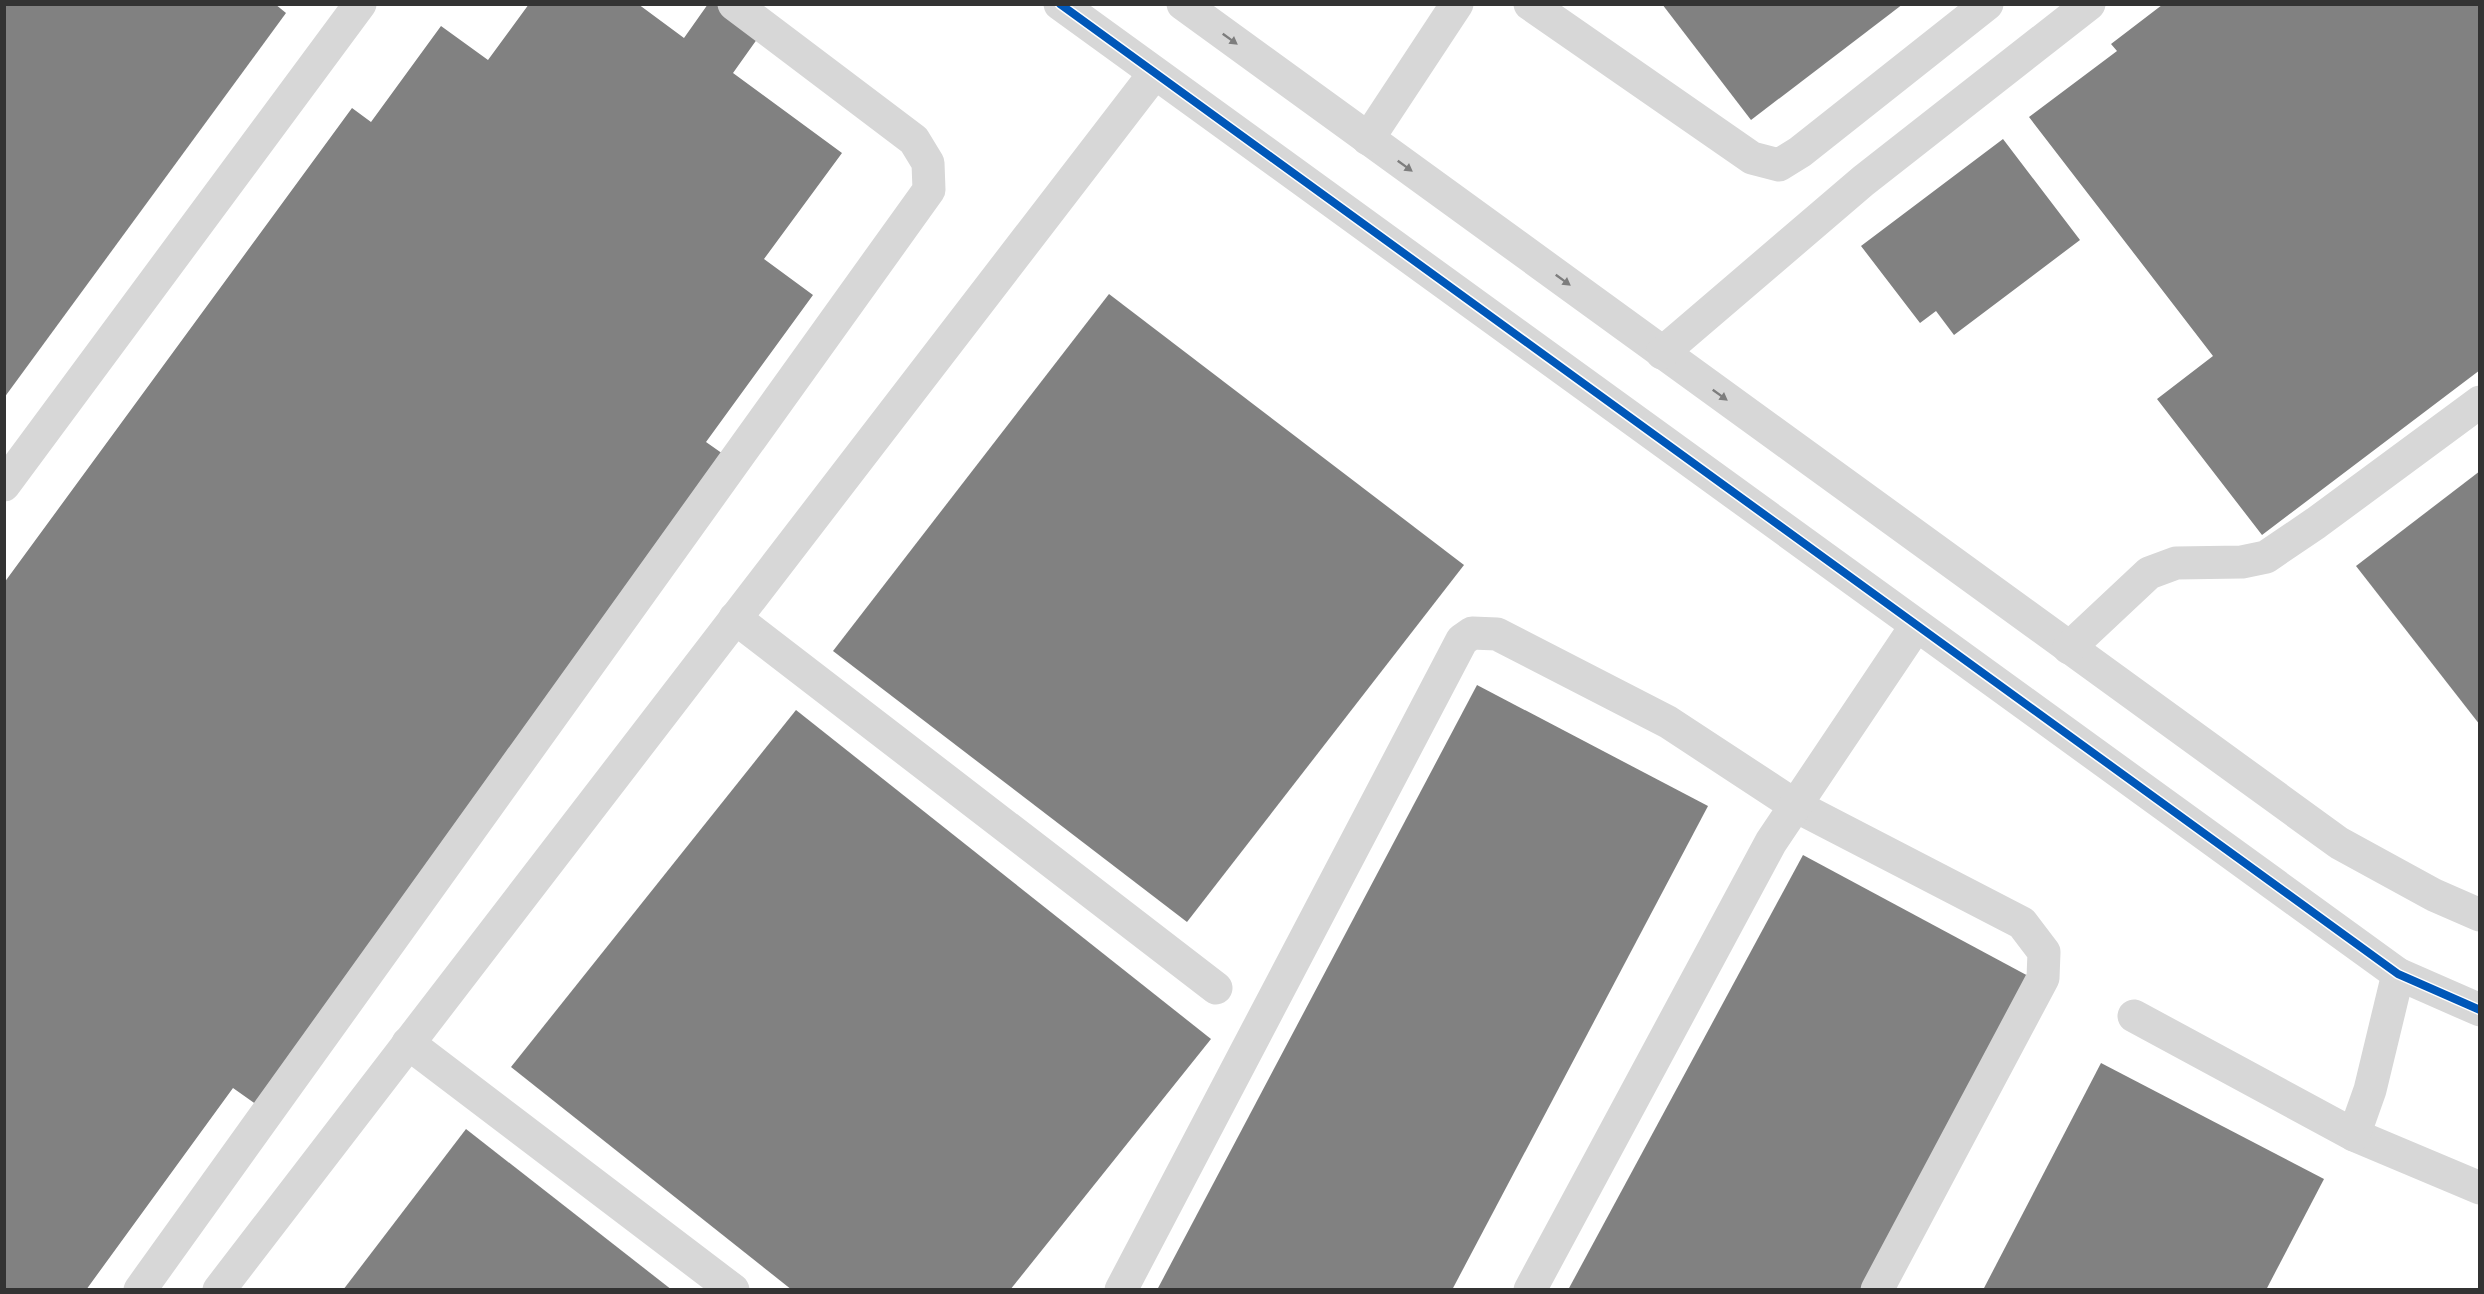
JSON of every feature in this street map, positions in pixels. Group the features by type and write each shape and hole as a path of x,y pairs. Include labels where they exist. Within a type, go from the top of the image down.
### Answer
{"street":[{"path":"4,485 360,4"},
{"path":"140,1290 929,190 928,163 914,140 734,4"},
{"path":"1060,4 2398,974 2480,1010"},
{"path":"1183,4 2339,843 2434,895 2480,915"},
{"path":"1368,139 1457,4"},
{"path":"1530,4 1752,158 1779,165 1800,152 1987,4"},
{"path":"1662,353 1863,181 2090,4"},
{"path":"219,1290 1154,74"},
{"path":"2069,648 2149,573 2176,563 2242,562 2266,557 2480,402"},
{"path":"735,618 1216,988"},
{"path":"1530,1290 1771,842 1916,626"},
{"path":"1121,1290 1461,640 1472,633 1497,634 1668,722 1796,806 2022,923 2044,952 2043,978 1876,1290"},
{"path":"2354,1135 2370,1090 2398,974"},
{"path":"2134,1016 2354,1135 2480,1188"},
{"path":"408,1043 733,1290"}],"building":[{"path":"4,4 275,4 286,13 4,398"},
{"path":"529,4 638,4 684,38 708,4 718,4 760,35 733,73 842,153 764,259 813,295 706,442 733,461 260,1107 233,1088 86,1290 4,1290 4,583 352,108 371,122 441,26 488,60"},
{"path":"1662,4 1903,4 1751,120"},
{"path":"2162,5 2480,5 2480,370 2262,535 2157,399 2213,356 2029,117 2117,51 2111,44"},
{"path":"2003,139 2080,240 1954,335 1936,311 1920,323 1861,246"},
{"path":"1109,294 1464,565 1187,922 833,651"},
{"path":"2480,471 2480,725 2356,566"},
{"path":"1477,685 1708,806 1452,1290 1157,1290"},
{"path":"796,710 1211,1039 1010,1290 792,1290 511,1067"},
{"path":"1803,855 2032,978 1864,1290 1568,1290"},
{"path":"2101,1063 2324,1179 2266,1290 1983,1290"},
{"path":"466,1129 672,1290 343,1290"}],"cycle path":[{"path":"1060,4 2398,974 2480,1010"}]}
